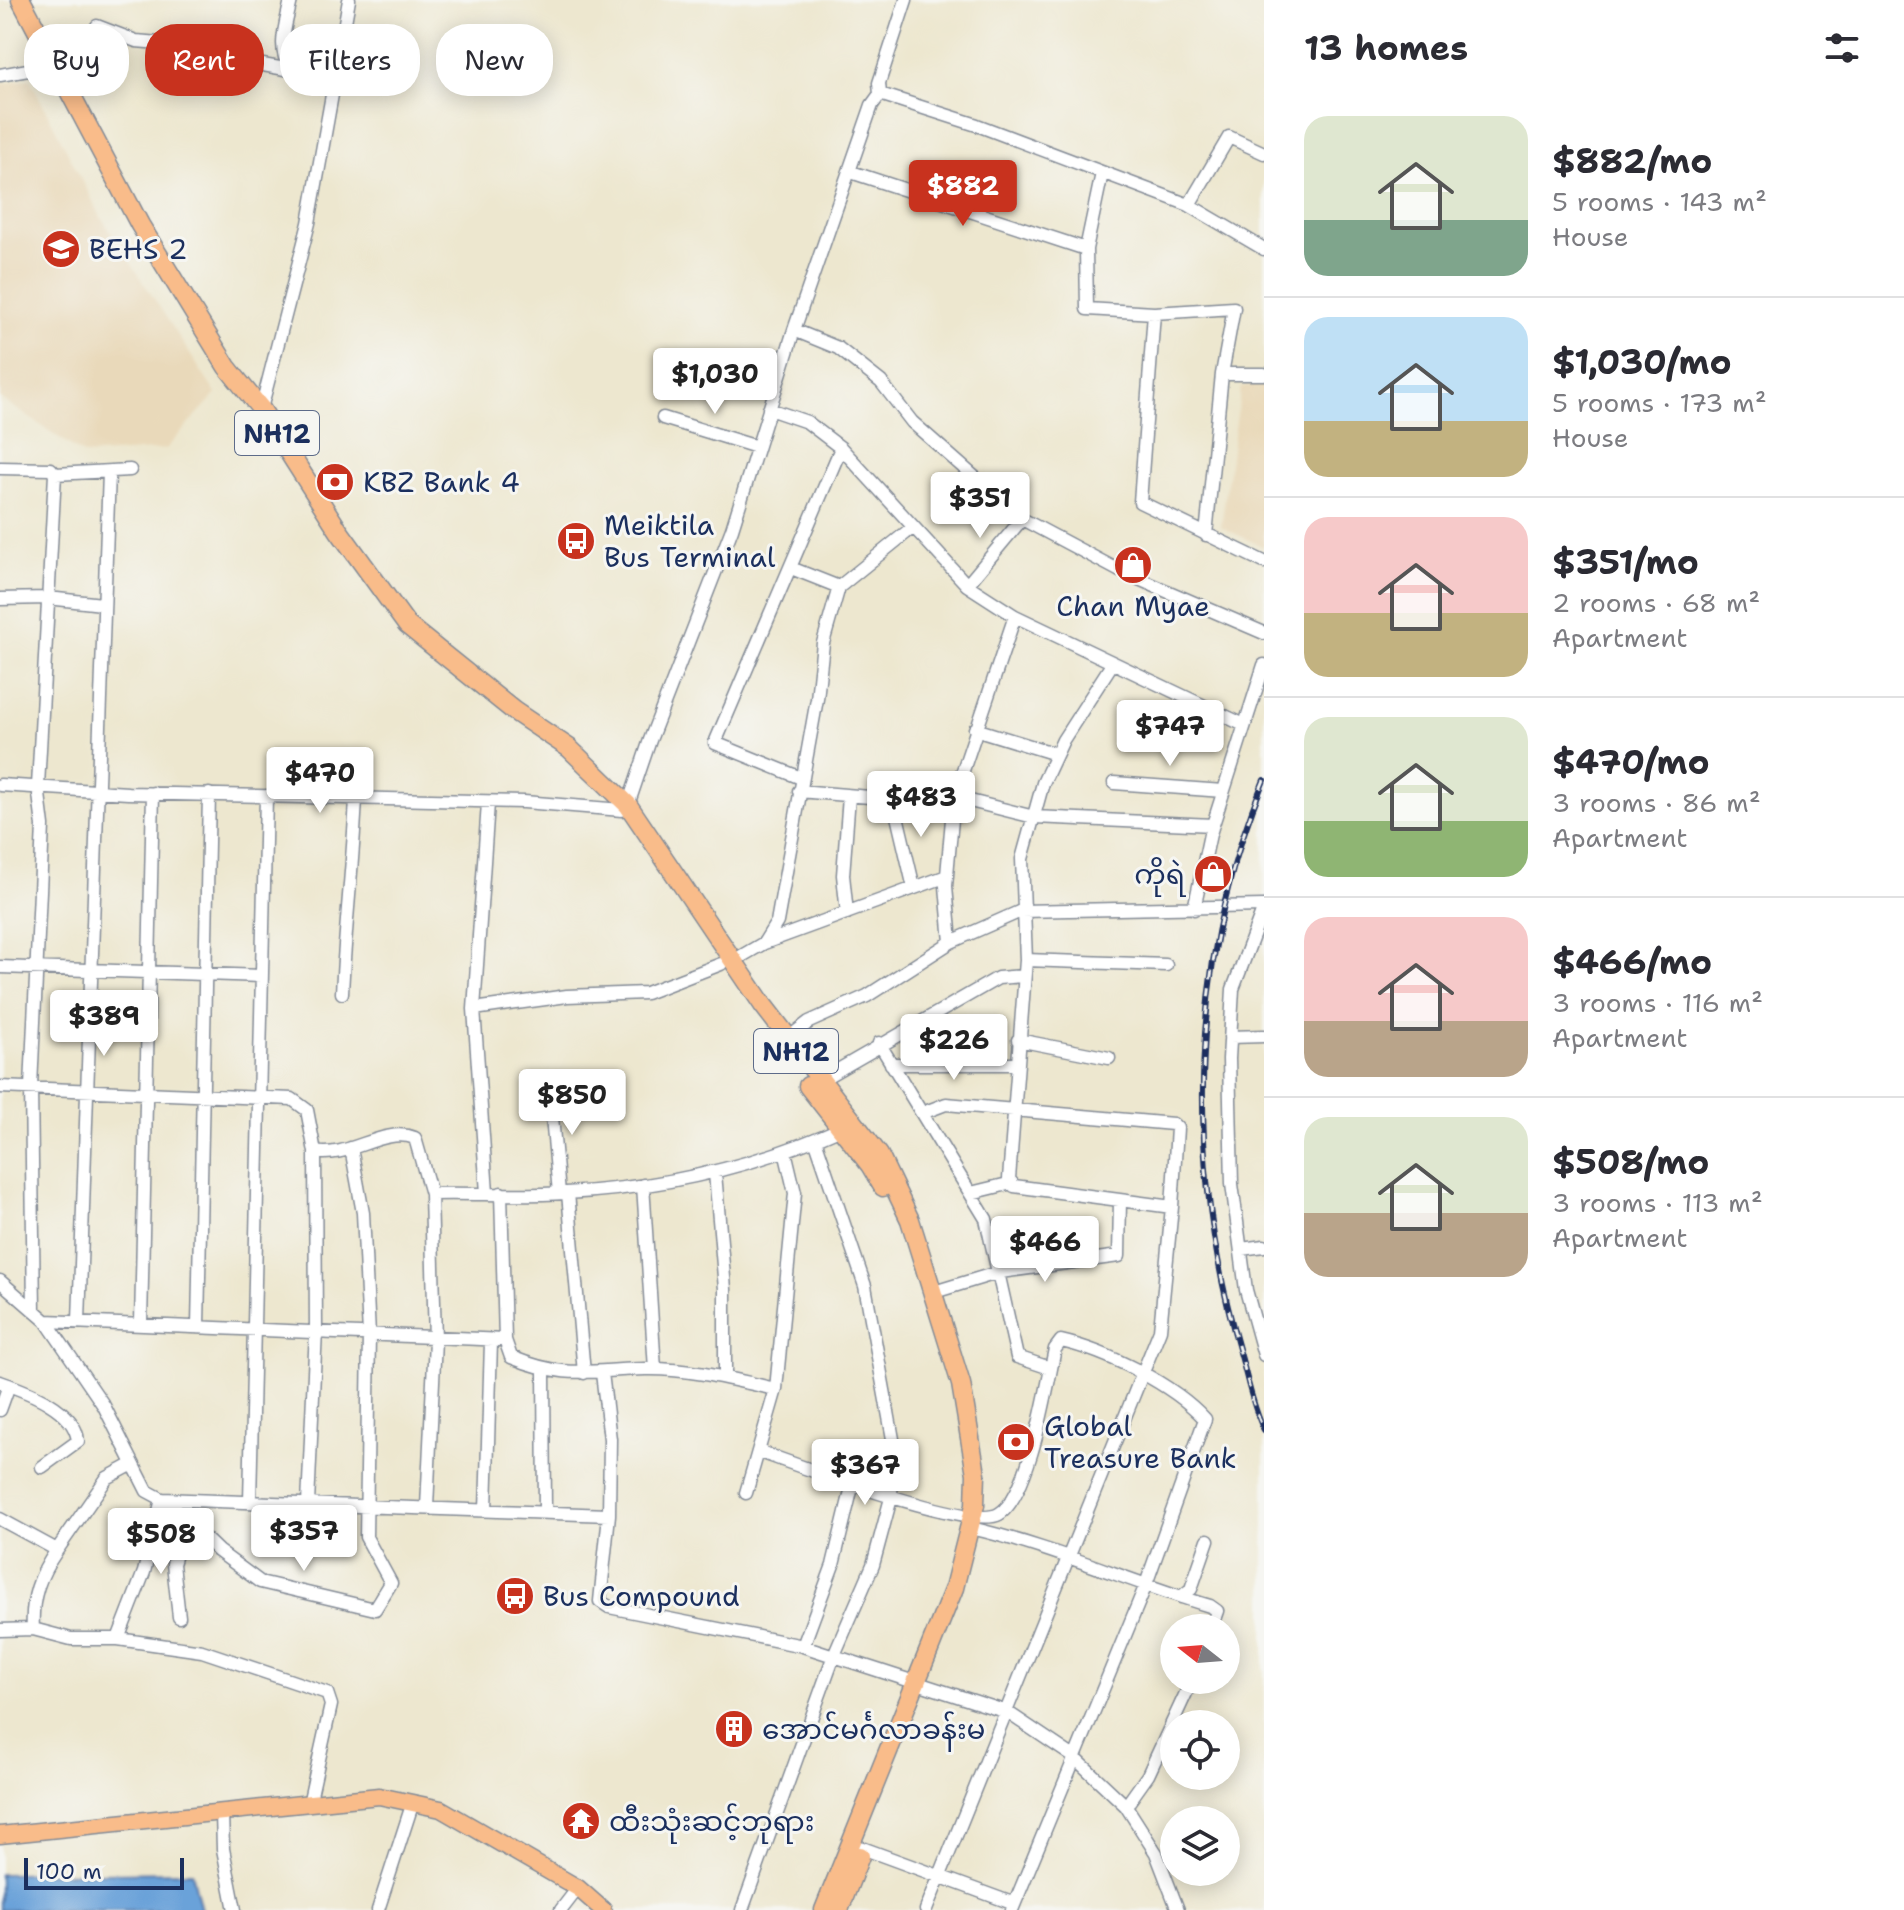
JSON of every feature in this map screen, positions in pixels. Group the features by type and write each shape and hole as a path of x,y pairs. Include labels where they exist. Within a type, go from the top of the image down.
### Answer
{"highway":[{"name":"NH12","path":"21,0 34,24"},
{"name":"NH12","path":"72,96 148,238 227,367 261,409 339,531 407,625 514,711 569,748 623,804 782,1042 846,1126 879,1155 895,1186 934,1292 939,1321 961,1384 976,1474 978,1524 922,1683 857,1846 824,1910"},
{"name":"NH12","path":"782,1042 819,1081 890,1199 924,1294 939,1321"},
{"name":"NH12","path":"839,1910 857,1846"}],"main road":[{"path":"0,1835 379,1796 441,1809 578,1888 603,1910"}],"street":[{"path":"286,24 291,0"},
{"path":"345,24 349,0"},
{"path":"0,785 153,793 623,804 732,529 794,330 872,105 880,94 879,83 906,0"},
{"path":"129,38 280,68"},
{"path":"0,75 24,71"},
{"path":"880,94 977,125 1189,205 1264,249"},
{"path":"261,409 309,223 332,96"},
{"path":"1189,205 1229,137 1264,153"},
{"path":"851,172 1086,249"},
{"path":"1102,173 1086,249 1087,309 1154,313 1234,308 1222,374 1206,535"},
{"path":"1154,313 1140,502 1264,562"},
{"path":"794,330 838,348 881,382 912,422 1022,519 1118,570 1264,633"},
{"path":"1222,374 1264,374"},
{"path":"769,409 807,422 841,448 967,585 1015,616 1244,725"},
{"path":"663,418 757,447"},
{"path":"841,448 715,743 800,785 849,796 893,799 914,888"},
{"path":"0,468 51,469 55,474 38,786 43,826 42,915 35,969 31,1087 34,1311"},
{"path":"55,474 130,470"},
{"path":"79,1321 109,472"},
{"path":"967,585 1022,519"},
{"path":"764,943 777,922 785,893 800,785 817,699 823,643 839,587 912,528"},
{"path":"791,568 839,587"},
{"path":"0,599 48,598 102,604"},
{"path":"951,942 947,876 954,797 1015,616"},
{"path":"1012,1183 1009,1179 1013,1108 1026,960 1021,911 1022,859 1043,783 1056,754 1112,664"},
{"path":"1194,909 1213,825 1264,665"},
{"path":"975,729 1056,754"},
{"path":"1114,783 1223,791"},
{"path":"141,1323 153,793"},
{"path":"198,1326 209,794"},
{"path":"250,1502 266,796"},
{"path":"847,913 843,875 849,796"},
{"path":"954,797 1034,817 1213,825"},
{"path":"342,993 346,918 354,873 356,798"},
{"path":"487,1193 474,1009 488,803"},
{"path":"474,1009 567,996 646,993 727,963 764,943 947,876"},
{"path":"782,1042 809,1022 867,996 951,942 1021,911 1264,906 1233,989 1230,1037 1232,1184 1246,1290 1264,1353"},
{"path":"1026,960 1166,965"},
{"path":"0,967 149,975 262,976"},
{"path":"819,1081 879,1043 998,978 1023,976"},
{"path":"1230,1037 1264,1036"},
{"path":"1018,1040 1109,1058"},
{"path":"879,1043 925,1112 986,1219 1017,1357 1050,1368"},
{"path":"891,1064 1016,1064"},
{"path":"549,1084 584,1373"},
{"path":"0,1087 259,1096 292,1099 307,1110 315,1152 316,1330 308,1504"},
{"path":"925,1112 946,1104 1013,1108 1173,1124 1177,1128 1160,1330 926,1910"},
{"path":"431,1194 563,1193 643,1185 715,1173 785,1151 846,1126"},
{"path":"315,1152 351,1148 397,1134 415,1138 431,1194 435,1340 427,1507"},
{"path":"742,1910 834,1655 873,1565 891,1498 893,1439 865,1286 815,1139"},
{"path":"0,1281 46,1321 104,1406 147,1491 163,1499 218,1551 260,1582 375,1609 391,1583 366,1537 369,1335 363,1213 351,1148"},
{"path":"746,1493 776,1389 795,1193 785,1151"},
{"path":"715,1173 725,1289 725,1378"},
{"path":"971,1193 1012,1183 1172,1207"},
{"path":"643,1185 655,1369"},
{"path":"501,1193 505,1340 511,1357 544,1370 602,1373 655,1369 725,1378 776,1389"},
{"path":"934,1292 1000,1272 1119,1256 1120,1200"},
{"path":"1241,1249 1264,1246"},
{"path":"46,1321 316,1330 435,1340 505,1340"},
{"path":"857,1846 1012,1907 1145,1587 1205,1419 1142,1373 1097,1349 1061,1341 1055,1349 1020,1487 1001,1513 978,1524"},
{"path":"486,1510 491,1342"},
{"path":"544,1370 545,1513"},
{"path":"602,1373 610,1439 609,1515 600,1601 609,1607 803,1646 1007,1712 1074,1757 1126,1806 1156,1853 1178,1910"},
{"path":"0,1410 5,1384 29,1393 59,1411 77,1434 78,1441 72,1448 42,1467"},
{"path":"760,1452 891,1498 978,1524 1145,1587 1181,1597 1217,1611 1216,1614"},
{"path":"33,1629 32,1602 43,1569 107,1478 133,1464"},
{"path":"803,1646 833,1565 853,1483"},
{"path":"163,1499 609,1515"},
{"path":"118,1639 144,1572 163,1499"},
{"path":"0,1519 57,1550"},
{"path":"179,1617 173,1564 186,1521"},
{"path":"1181,1597 1191,1589 1208,1540"},
{"path":"0,1630 33,1629 71,1639 118,1639 202,1651 327,1693 331,1705 309,1804"},
{"path":"1126,1806 1148,1775 1186,1694"},
{"path":"378,1910 413,1802"},
{"path":"222,1813 223,1849 235,1910"},
{"path":"561,1910 578,1888"}],"shaded area":[{"name":"BEHS 2","path":"24,80 24,96 39,96 101,217 216,394 166,449 85,455 0,398 0,84"},
{"path":"1264,383 1264,547 1221,527 1241,387"}],"water":[{"path":"192,1872 201,1910 0,1910 0,1874"}],"railway":[{"path":"1264,780 1239,848 1221,918 1209,990 1204,1062 1204,1135 1210,1207 1222,1279 1250,1390 1264,1430"}],"place":[{"name":"BEHS 2","path":"61,249"},
{"name":"KBZ Bank 4","path":"335,482"},
{"name":"Meiktila Bus Terminal","path":"576,541"},
{"name":"Chan Myae","path":"1133,565"},
{"name":"ကိုရဲ","path":"1213,874"},
{"name":"Global Treasure Bank","path":"1016,1442"},
{"name":"Bus Compound","path":"515,1596"},
{"name":"အောင်မင်္ဂလာခန်းမ","path":"734,1729"},
{"name":"ထီးသုံးဆင့်ဘုရား","path":"581,1821"}]}
